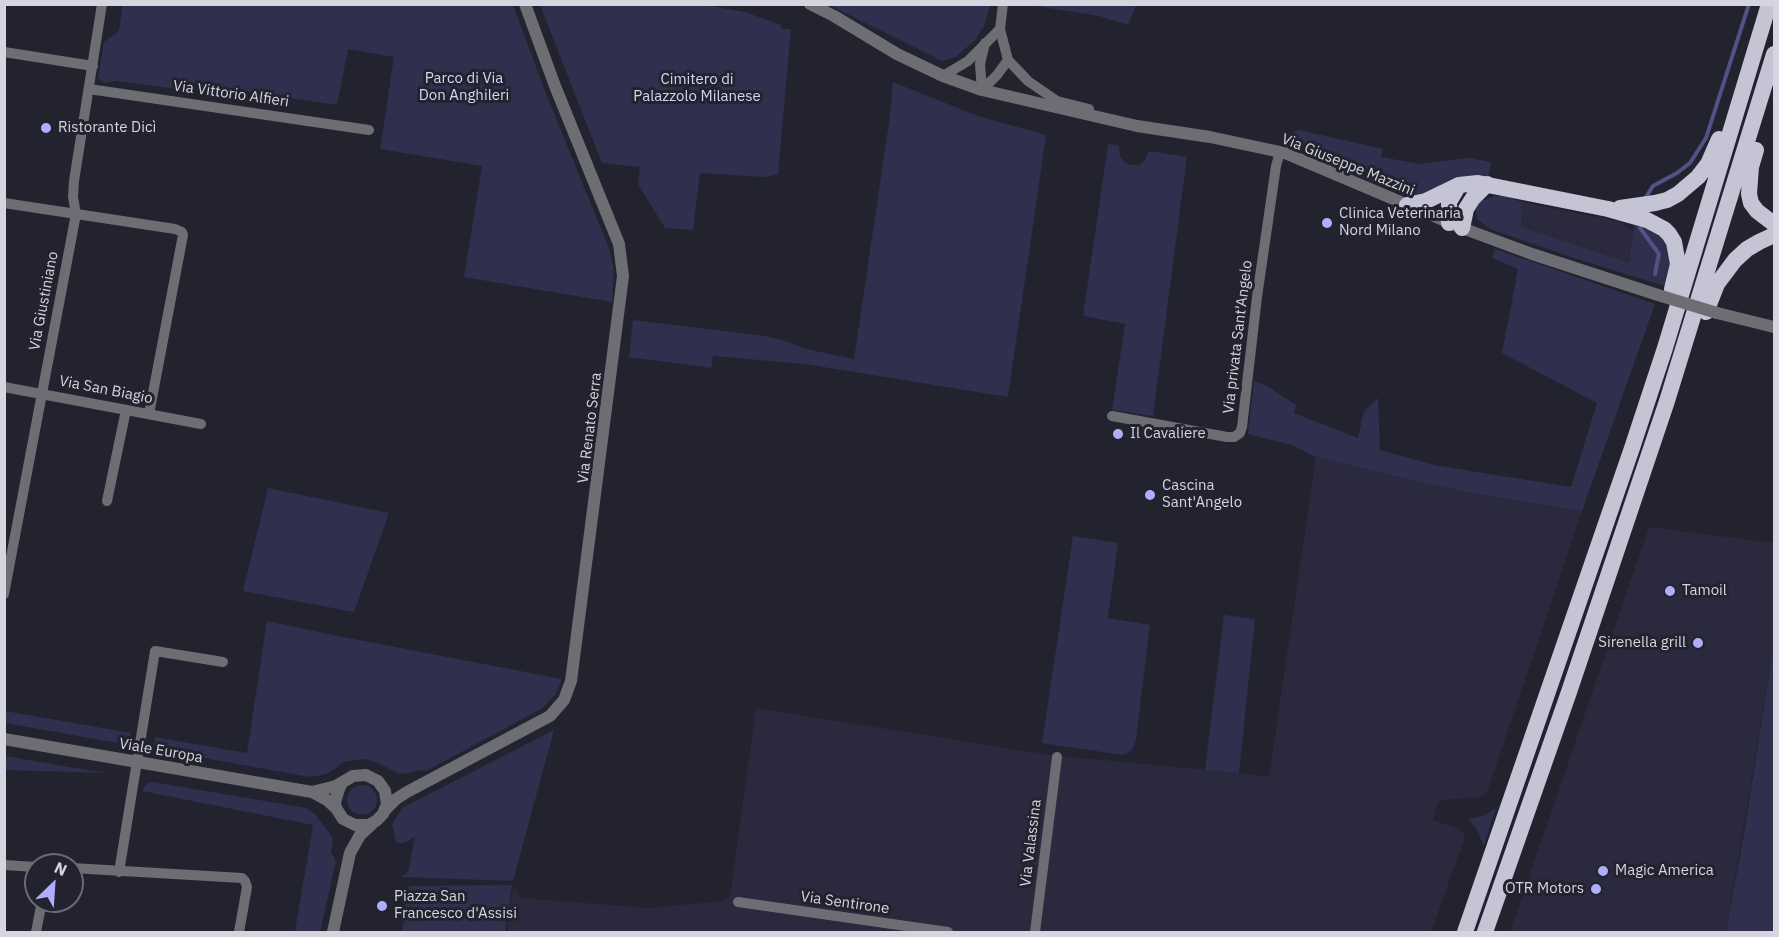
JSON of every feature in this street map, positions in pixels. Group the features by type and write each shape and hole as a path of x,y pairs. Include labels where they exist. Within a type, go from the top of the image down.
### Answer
{"highway":[{"path":"1465,933 1665,348 1769,4"},
{"path":"1485,933 1667,401 1774,54"},
{"path":"1608,208 1655,204 1667,200 1688,187 1708,164 1719,140 1734,95 1746,82"},
{"path":"1764,88 1766,113 1751,167 1749,194 1757,211 1774,224"},
{"path":"1407,205 1426,201 1459,185 1487,184 1608,208 1656,224 1669,234 1677,252 1677,273 1658,337 1665,348"},
{"path":"1456,225 1473,198 1487,184"},
{"path":"1456,225 1449,202 1459,185"},
{"path":"1667,401 1692,350 1710,297 1717,284 1735,260 1747,249 1774,235"}],"street":[{"name":"Via Giustiniano","path":"4,594 76,214 73,198 74,181 102,4"},
{"name":"Via Renato Serra","path":"385,810 396,799 418,786 550,716 564,700 572,681 623,276 618,244 525,4"},
{"name":"Via Giuseppe Mazzini","path":"810,4 897,54 943,76 982,90 1137,126 1210,137 1280,152 1456,225 1551,260 1717,313 1774,327"},
{"path":"1003,4 1000,29 1008,60 1028,81 1057,100 1097,111 1137,126"},
{"path":"943,76 968,61 1000,29"},
{"path":"982,90 980,64 985,42"},
{"path":"4,52 93,66"},
{"path":"982,90 1008,60"},
{"name":"Via Vittorio Alfieri","path":"89,89 369,130"},
{"name":"Via privata Sant'Angelo","path":"1112,416 1227,437 1234,437 1240,433 1257,297 1276,165 1280,152"},
{"path":"4,202 175,229 183,235 149,414"},
{"name":"Via San Biagio","path":"4,387 201,424"},
{"path":"107,501 126,410"},
{"path":"119,872 155,651 223,662"},
{"name":"Viale Europa","path":"4,739 312,792 327,800 340,814"},
{"name":"Via Valassina","path":"1035,933 1057,758"},
{"path":"333,933 350,853 349,833 340,814 336,795 342,783 353,776 366,775 378,781 384,790 387,798 385,810 380,818 360,835 350,853"},
{"name":"Via Renato Serra","path":"378,781 393,787 418,786"},
{"name":"Viale Europa","path":"312,792 329,789 342,783"},
{"path":"340,814 356,825 372,824"},
{"path":"4,866 24,867"},
{"path":"84,869 243,879 246,887 239,933"},
{"name":"Via Sentirone","path":"738,902 948,933"},
{"path":"36,933 40,913"}],"shaded area":[{"path":"1522,202 1622,222 1633,231 1629,263 1520,227"},
{"path":"1316,457 1436,486 1582,511 1487,793 1481,797 1440,800 1436,809 1433,820 1458,828 1465,837 1431,932 507,932 513,886 522,898 649,908 722,901 730,896 756,708 1050,755 1269,777"},
{"path":"1649,527 1774,543 1774,645 1726,932 1510,932"}],"green space":[{"name":"Parco di Via Don Anghileri","path":"123,5 513,5 610,251 614,270 612,302 464,277 482,166 380,149 394,57 348,49 337,105 184,82 176,89 117,81 105,83 98,78 104,42 119,31"},
{"name":"Cimitero di Palazzolo Milanese","path":"540,5 705,5 745,12 781,25 781,29 791,29 778,174 764,177 700,173 693,230 665,228 638,184 640,167 602,163"},
{"path":"829,5 990,5 984,26 975,40 956,57 942,61"},
{"path":"1030,5 1136,5 1128,25 1099,16"},
{"path":"893,82 978,116 1046,135 1008,397 805,364 713,356 711,368 629,357 633,320 765,336 806,349 854,359"},
{"path":"1299,130 1383,149 1381,157 1420,164 1468,158 1491,162 1488,178 1420,196 1410,196 1325,162 1299,146 1280,139"},
{"path":"1108,144 1119,146 1120,156 1124,162 1131,165 1139,165 1149,151 1187,157 1153,416 1112,410 1125,324 1083,316"},
{"path":"1495,196 1505,196 1522,202 1521,227 1629,263 1636,223 1663,237 1673,257 1668,287 1490,229 1478,220 1477,206 1481,201"},
{"path":"1495,249 1655,304 1582,511 1436,486 1316,457 1292,445 1248,434 1254,381 1267,386 1296,405 1294,413 1358,438 1364,411 1378,398 1380,450 1434,465 1571,487 1597,403 1502,353 1518,269 1492,258"},
{"path":"268,488 389,513 354,612 243,591"},
{"path":"1073,536 1118,543 1108,618 1150,625 1136,739 1133,748 1122,755 1042,743"},
{"path":"1224,615 1255,619 1239,773 1205,770"},
{"path":"267,621 562,679 555,695 541,709 426,771 400,774 373,761 363,759 344,762 327,774 310,777 154,749 155,737 247,753"},
{"path":"1774,645 1774,932 1726,932 1743,839"},
{"path":"5,711 131,733 129,745 5,723"},
{"path":"554,730 513,881 401,877 408,872 415,837 404,843 396,843 392,824 402,808"},
{"path":"5,756 105,773 5,770"},
{"path":"153,782 306,808 315,814 332,837 331,852 336,861 320,932 295,932 313,825 142,791 147,783"},
{"path":"362,785 373,789 377,800 373,811 362,815 351,811 347,800 351,789"},
{"path":"1496,808 1483,845 1478,831 1468,819 1483,816"},
{"path":"512,885 505,932 402,932 409,886"}],"waterway":[{"path":"1646,197 1653,186 1690,163 1706,138 1749,4"},
{"path":"1640,228 1659,254 1655,274"}],"place":[{"name":"Ristorante Dicì","path":"46,128"},
{"name":"Clinica Veterinaria Nord Milano","path":"1327,223"},
{"name":"Il Cavaliere","path":"1118,434"},
{"name":"Cascina Sant'Angelo","path":"1150,495"},
{"name":"Tamoil","path":"1670,591"},
{"name":"Sirenella grill","path":"1698,643"},
{"name":"Magic America","path":"1603,871"},
{"name":"OTR Motors","path":"1596,889"},
{"name":"Piazza San Francesco d'Assisi","path":"382,906"}]}
